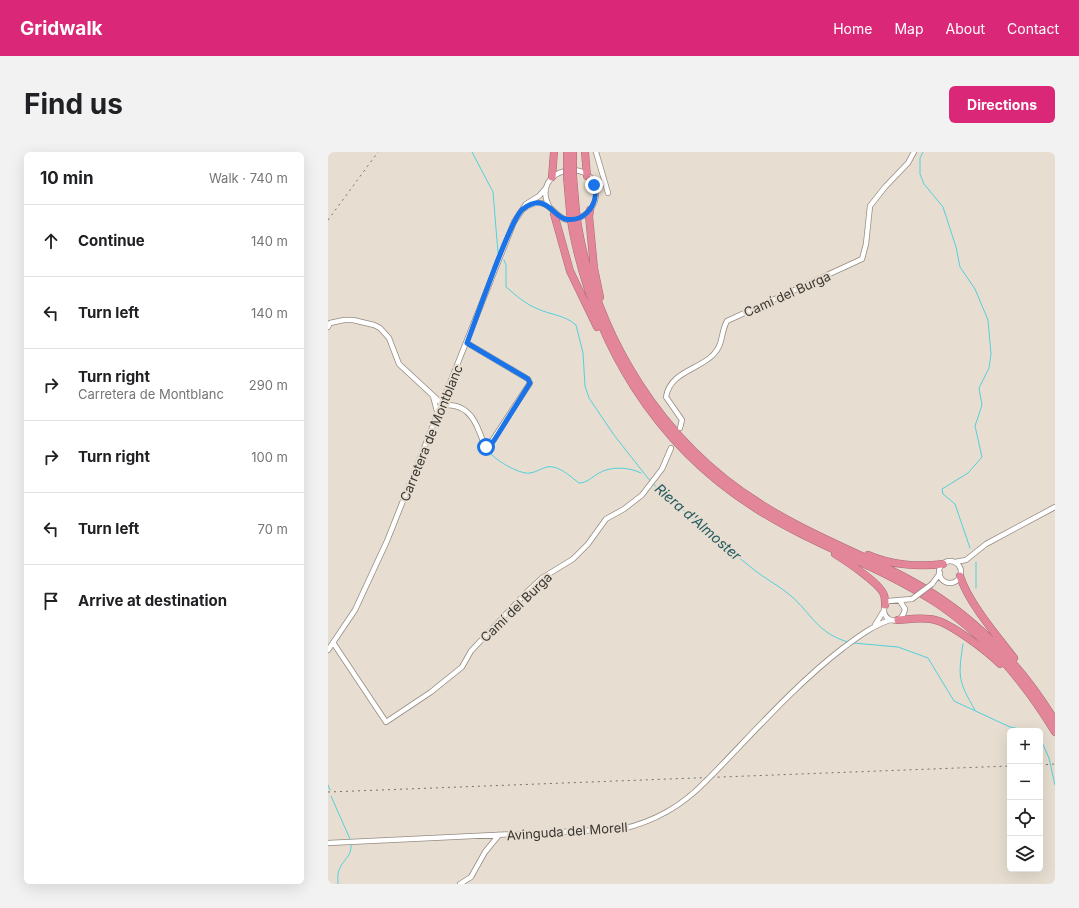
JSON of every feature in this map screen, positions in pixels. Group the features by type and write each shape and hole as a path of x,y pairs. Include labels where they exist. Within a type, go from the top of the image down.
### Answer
{"highway":[{"path":"552,177 554,152"},
{"path":"567,152 570,162 573,212 579,259 594,309 612,350 629,382"},
{"path":"570,162 573,152"},
{"path":"585,152 587,176"},
{"path":"590,210 594,268 600,296 607,319 638,383"},
{"path":"552,211 570,271 613,358 651,411 697,462 725,487 790,528 908,586 935,602 960,620 985,642 1017,677 1055,732"},
{"path":"575,226 588,272 605,321 638,383 655,407 701,458 757,506 789,531 847,562 879,588 884,594 884,608"},
{"path":"757,506 872,557 898,563 931,566 943,564"},
{"path":"757,506 911,580 938,597 988,637 1021,672 1047,708"},
{"path":"961,573 969,596 993,632 1023,670 1055,721"},
{"path":"898,620 920,618 937,620 953,628 997,660 1014,678 1055,738"}],"street":[{"path":"596,152 608,193"},
{"name":"Camí del Burga","path":"680,428 682,420 666,397 668,387 679,376 712,356 721,345 722,329 727,321 862,259 867,237 870,206 885,187 908,163 914,152"},
{"path":"572,170 587,176 592,182 596,192 595,200 590,210 581,217 570,219 552,211 543,204 535,203 521,209 539,196 546,188 552,177 562,171 572,170"},
{"path":"546,188 546,199 552,211"},
{"name":"Carretera de Montblanc","path":"328,650 334,644 369,584 467,343 510,230 521,209"},
{"path":"328,327 330,323 344,320 363,322 380,328 388,338 399,364 440,402"},
{"path":"447,405 459,406 470,414 477,426 485,446 488,448 530,383 528,379 467,343"},
{"path":"433,394 438,415"},
{"name":"Camí del Burga","path":"334,644 386,722 431,692 462,667 471,650 537,583 572,559 588,544 606,519 624,509 642,495 662,469 671,448"},
{"path":"912,599 900,601 894,599 884,608 886,616 890,620 898,620 904,616 905,609 912,599 932,584 940,573 943,564 966,560 986,544 1055,507"},
{"path":"932,584 944,581 953,582 961,573 966,560"},
{"path":"955,562 961,573"},
{"path":"940,573 944,581"},
{"path":"900,601 905,609"},
{"name":"Avinguda del Morell","path":"875,625 884,608"},
{"name":"Avinguda del Morell","path":"328,843 622,829 662,816 680,805 706,781 797,687 875,625 890,620"},
{"path":"460,884 471,877 485,852 499,835"}],"waterway":[{"name":"Riera d'Almoster","path":"472,152 493,192 498,253"},
{"path":"923,152 920,158 920,174 924,184 943,207 956,247 960,267 975,289 988,320 991,354 989,368 979,388 982,405 975,426 982,457 968,473 942,489 943,494 955,504 970,548"},
{"name":"Riera d'Almoster","path":"504,260 506,265 506,287 529,305 567,319 576,325 583,353 585,386 589,398 614,435 651,482"},
{"path":"486,448 499,461 513,469 530,473 547,467 553,467 564,471 579,483 587,481 599,473 614,468 626,469 641,473"},
{"name":"Riera d'Almoster","path":"653,484 740,559 790,595 829,634 848,642"},
{"path":"976,562 976,588"},
{"name":"Riera d'Almoster","path":"853,643 898,647 928,658 954,701 1015,728"},
{"path":"963,644 960,664 962,685 975,710"},
{"path":"1043,745 1049,758 1055,785"},
{"path":"328,785 330,790"},
{"path":"331,796 350,839"},
{"path":"338,884 339,870 349,855 351,845"}],"railway":[{"path":"328,220 378,152"},
{"path":"1043,765 1055,764"},
{"path":"328,792 1007,766"}],"route":[{"path":"486,447 488,448 495,439 530,383 528,379 503,366 467,343 510,230 521,209 535,203 543,204 550,208 554,214 565,219 576,219 581,217 586,214 594,204 596,194 594,185"}]}
